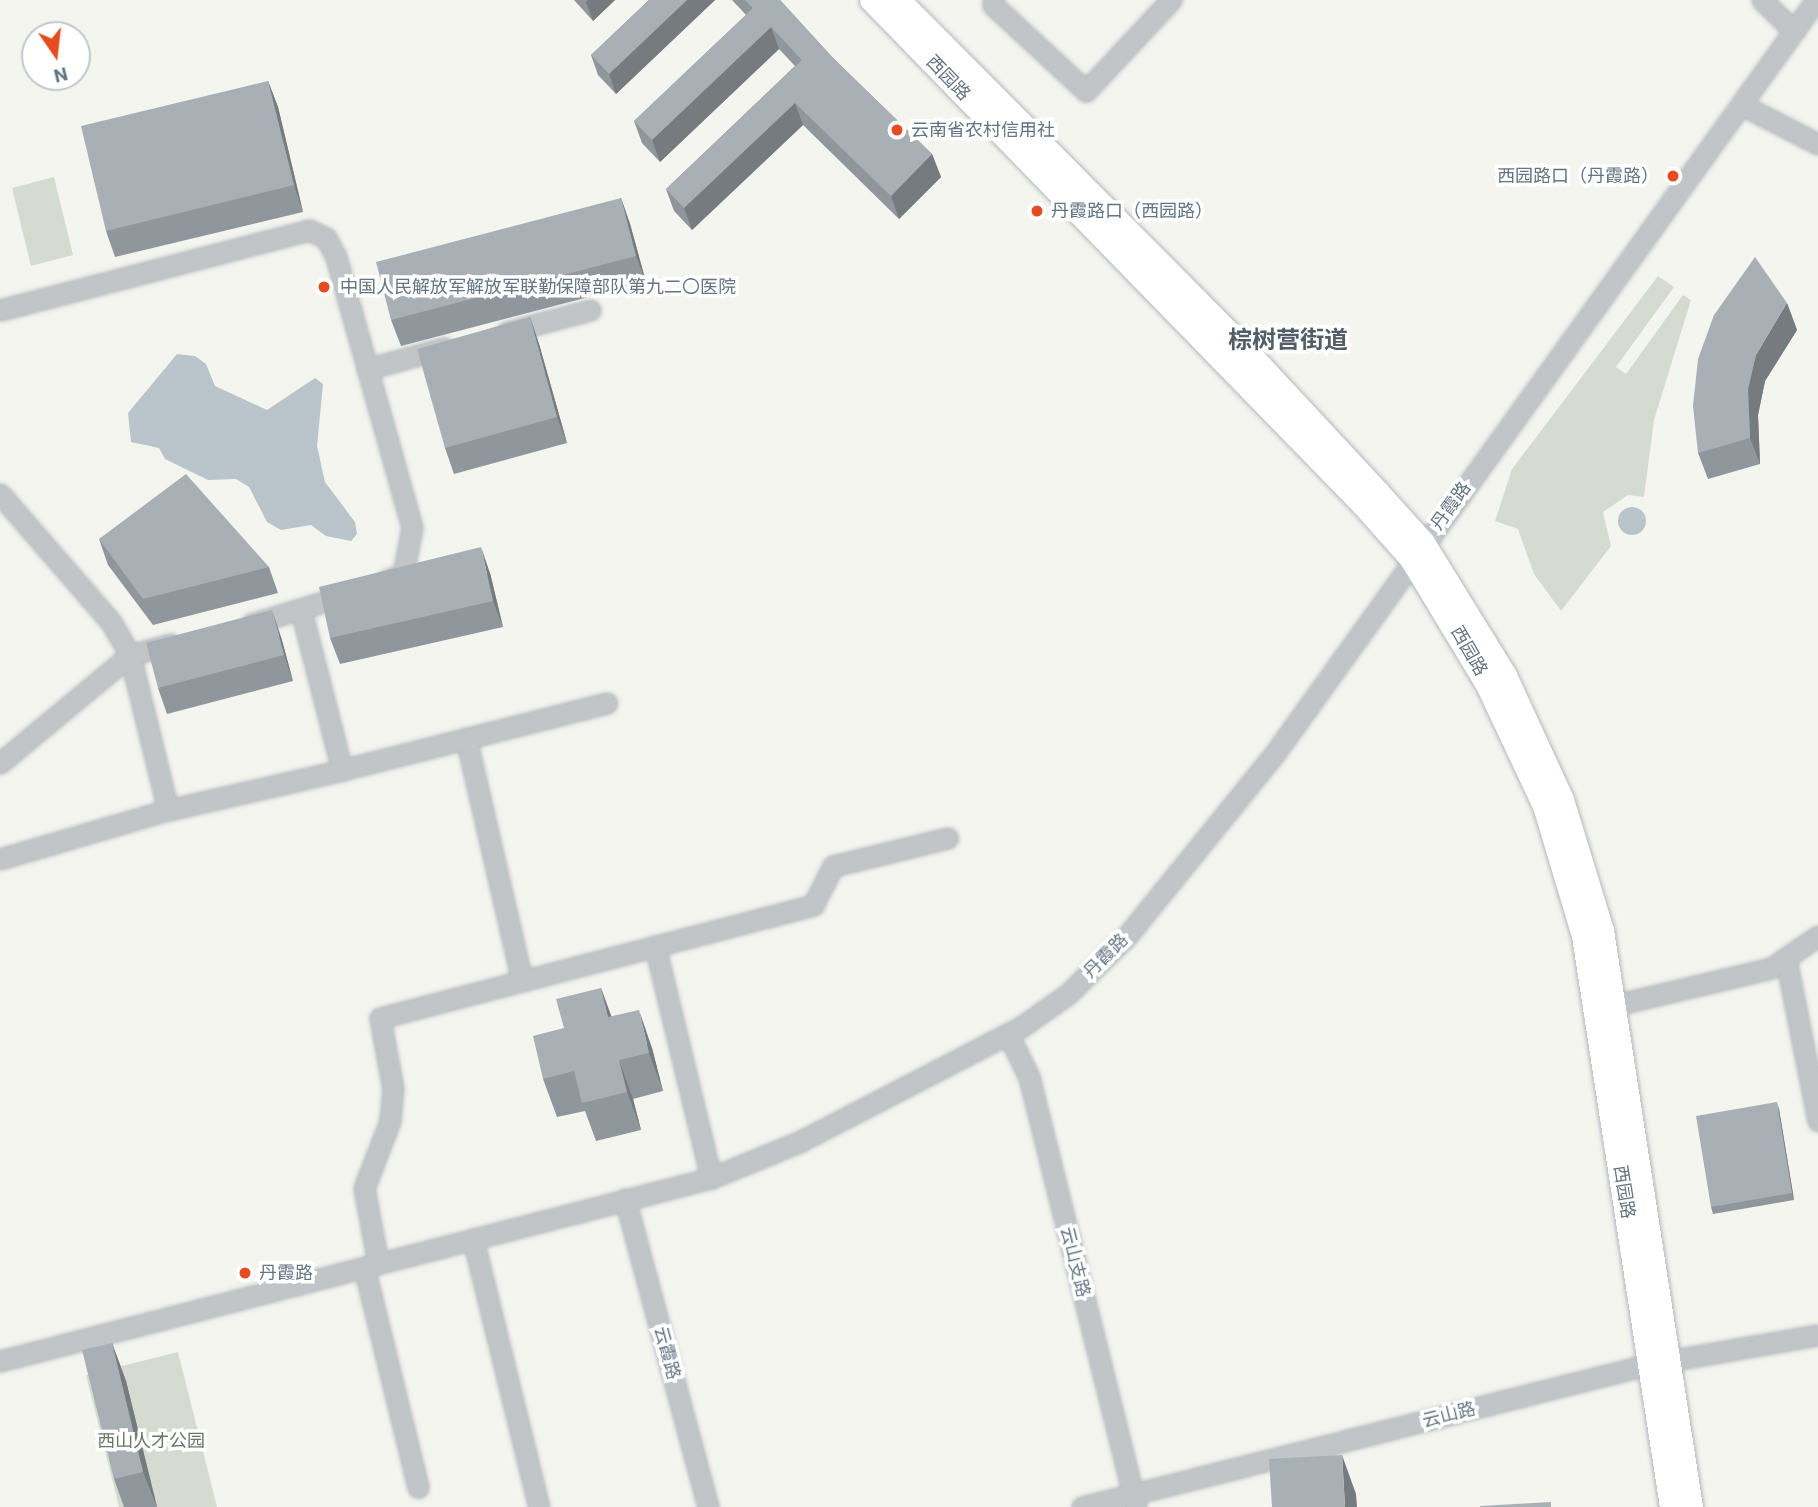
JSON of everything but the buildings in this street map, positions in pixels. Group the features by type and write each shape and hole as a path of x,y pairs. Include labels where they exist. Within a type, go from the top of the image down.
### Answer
{"main road":[{"name":"西园路","path":"872,0 1226,361 1418,551 1452,622 1522,751 1566,869 1586,948 1660,1362 1691,1507"},
{"name":"西园路","path":"898,0 1247,352 1469,612 1540,743 1584,863 1602,931 1615,1005 1660,1362 1672,1507"}],"street":[{"path":"993,0 993,5 1086,91 1171,0"},
{"path":"1762,0 1794,31"},
{"name":"丹霞路","path":"0,1361 711,1178 802,1141 1008,1034 1068,994 1143,917 1273,756 1816,0"},
{"path":"1742,105 1818,144"},
{"path":"0,310 309,230 326,239 336,257 412,528 403,574 301,610 235,627"},
{"path":"485,338 590,310"},
{"path":"367,369 459,345"},
{"path":"0,494 111,622 130,655 168,810"},
{"path":"301,610 342,770"},
{"path":"0,763 130,655 196,638"},
{"path":"0,859 168,810 342,770 607,703"},
{"path":"466,738 522,981"},
{"path":"418,1487 371,1265 364,1188 391,1111 393,1090 380,1018 813,905 833,866 948,838"},
{"path":"1615,1005 1703,986 1787,959 1818,936"},
{"path":"655,946 711,1178"},
{"path":"1787,959 1818,1119"},
{"name":"云山支路","path":"1008,1034 1030,1077 1134,1501"},
{"name":"云霞路","path":"625,1199 708,1507"},
{"path":"472,1239 539,1507"},
{"name":"云山路","path":"1082,1507 1134,1501 1660,1362 1818,1335"}],"green space":[{"path":"54,177 73,255 31,266 12,188"},
{"path":"1658,276 1674,287 1616,367 1626,374 1683,295 1691,300 1654,420 1644,497 1628,495 1603,512 1611,546 1561,611 1534,574 1518,529 1495,521 1512,469"},
{"name":"西山人才公园","path":"178,1352 217,1507 119,1507 86,1375"}],"shaded area":[{"path":"177,354 195,356 206,364 215,386 267,410 315,378 323,384 317,446 325,482 355,522 357,534 351,541 326,536 311,525 281,530 267,522 249,487 236,479 208,480 165,459 159,448 131,442 128,413"},
{"path":"1632,507 1642,511 1646,521 1642,531 1632,535 1622,531 1618,521 1622,511"}],"place":[{"name":"云南省农村信用社","path":"897,130"},
{"name":"西园路口（丹霞路）","path":"1673,176"},
{"name":"丹霞路口（西园路）","path":"1037,211"},
{"name":"中国人民解放军解放军联勤保障部队第九二〇医院","path":"324,287"},
{"name":"丹霞路","path":"245,1273"}],"district":[{"name":"棕树营街道","path":"1288,341"}]}
